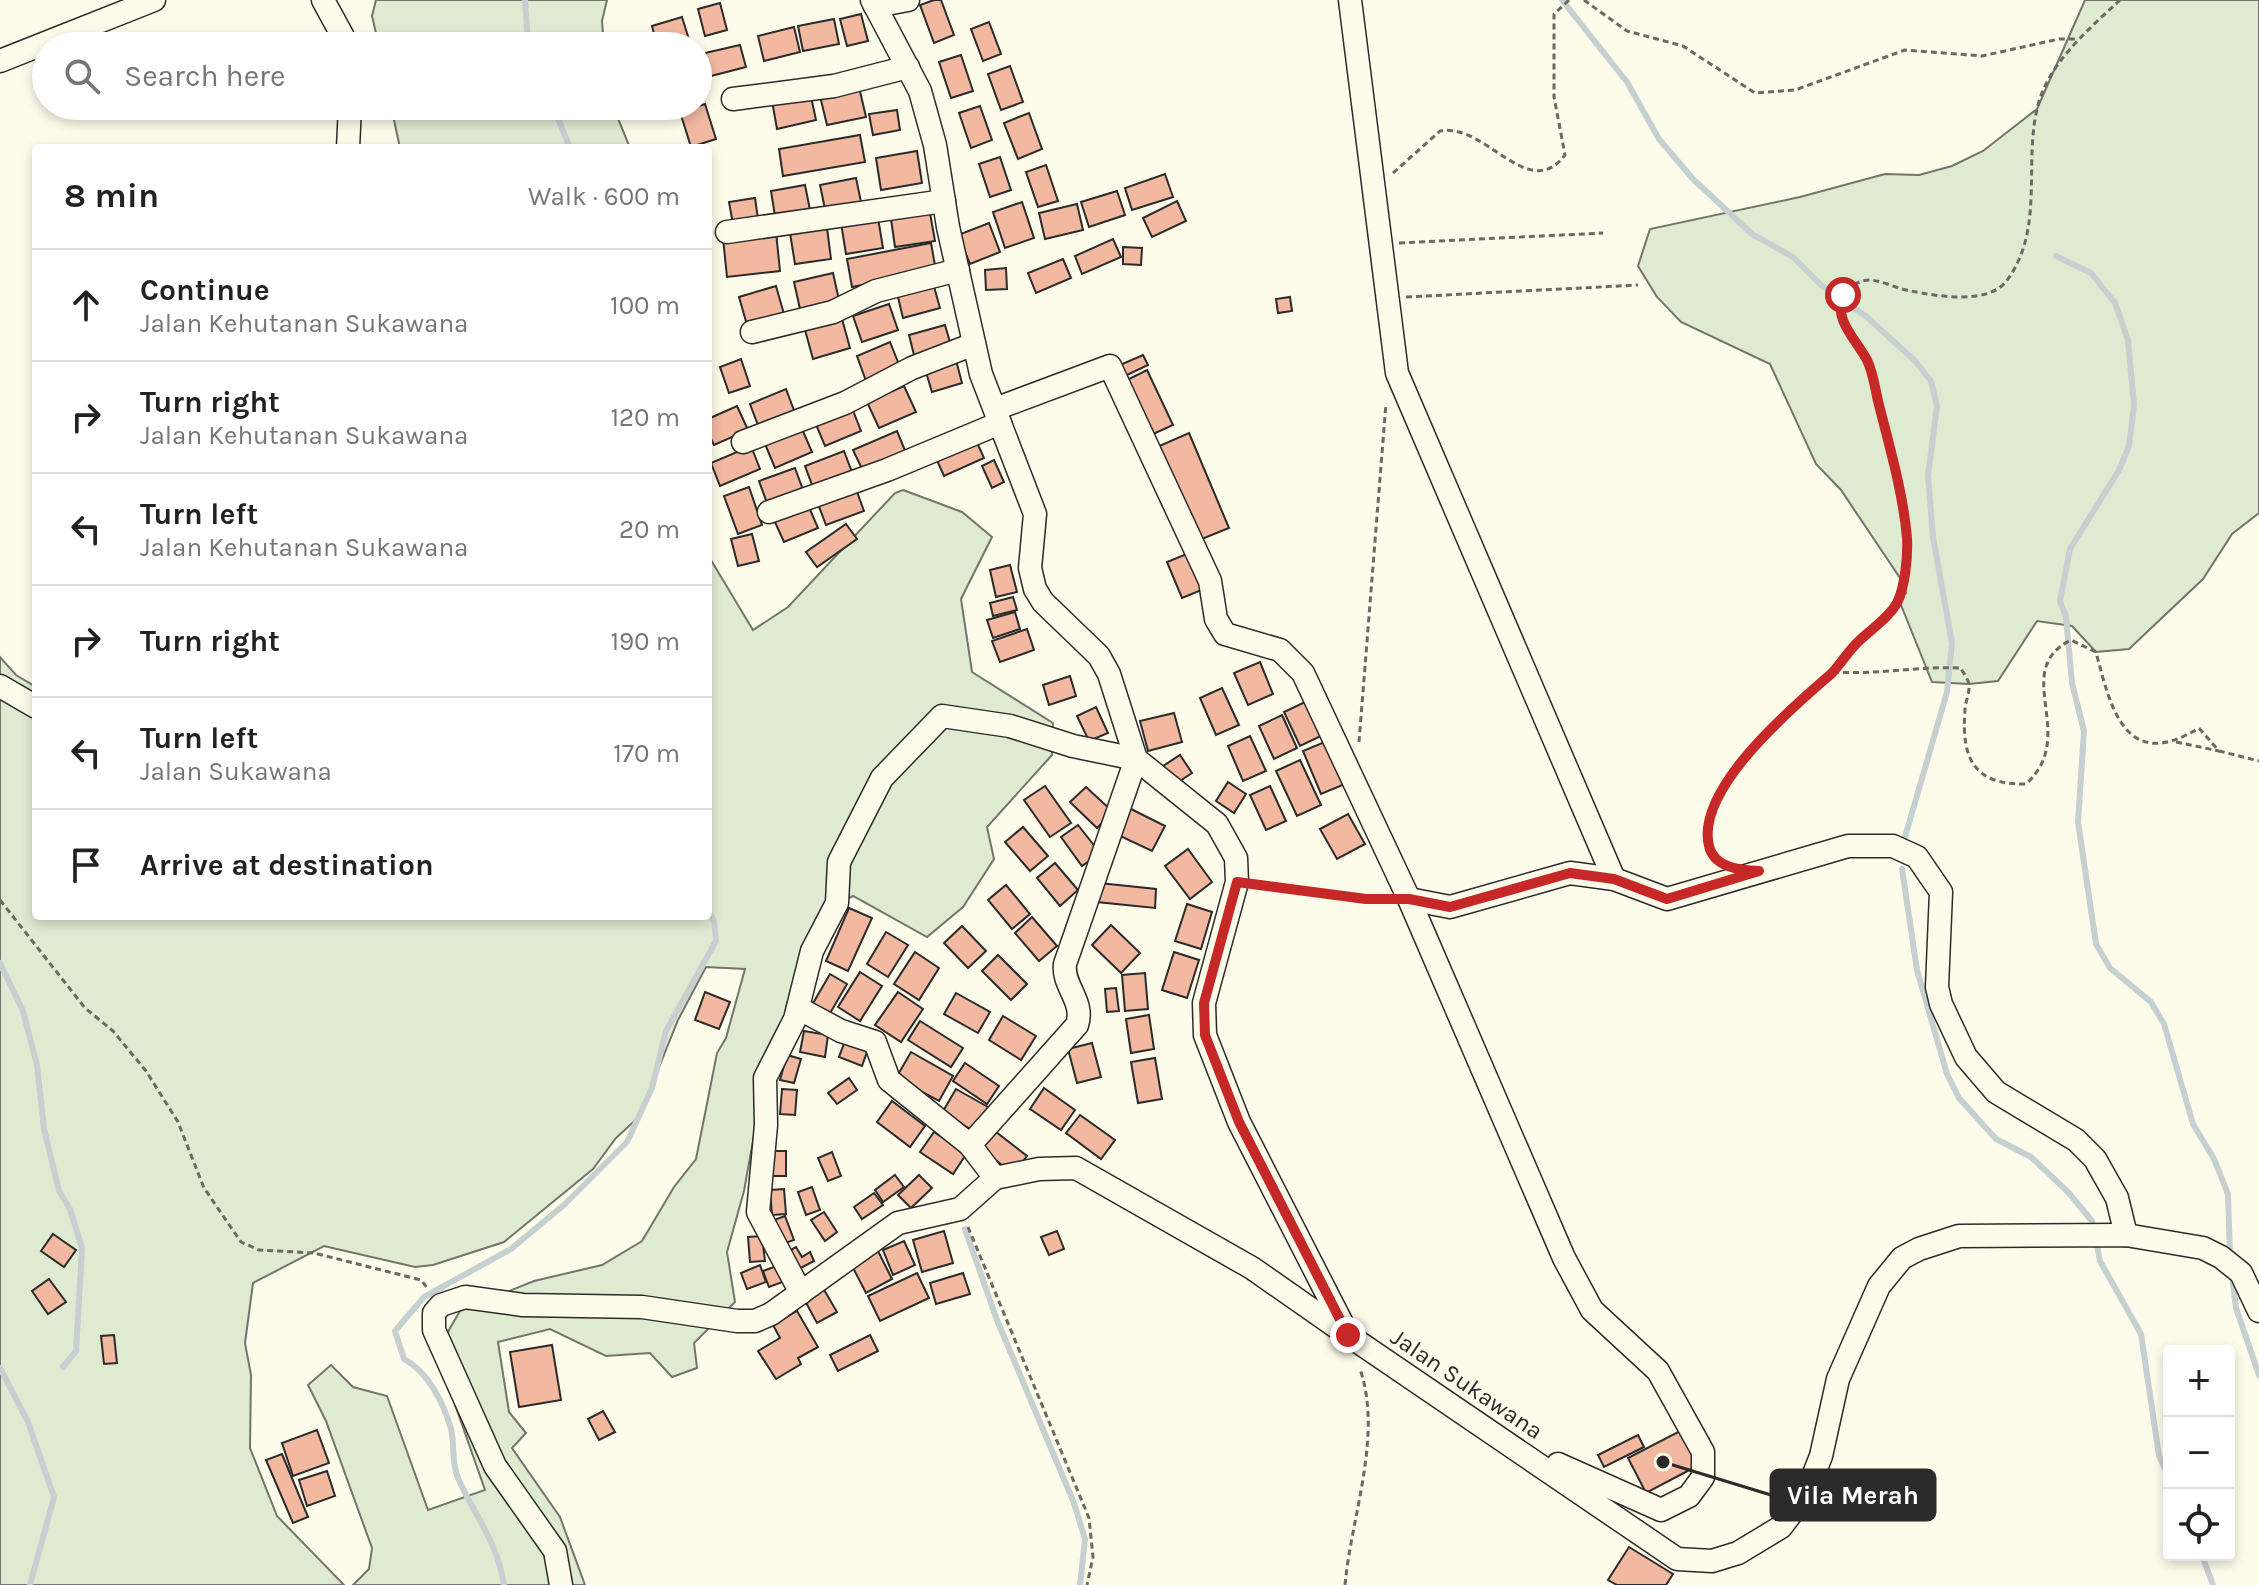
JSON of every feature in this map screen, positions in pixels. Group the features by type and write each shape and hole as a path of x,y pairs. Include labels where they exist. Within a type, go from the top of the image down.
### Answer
{"street":[{"path":"73,32 154,0"},
{"path":"323,0 340,32"},
{"path":"908,0 873,3 920,91 935,145 974,344 1035,514 1030,568 1035,589 1043,602 1086,642 1109,674 1136,759 1065,964 1064,972 1077,999 1080,1015 1077,1025 970,1145"},
{"path":"1350,0 1397,373 1614,879"},
{"path":"0,61 32,48"},
{"path":"733,99 834,86 908,67"},
{"path":"348,144 349,120"},
{"path":"727,232 944,201"},
{"path":"752,332 833,312 876,291 958,270"},
{"path":"743,442 845,403 912,368 974,344"},
{"path":"769,512 887,470 1110,366 1210,581 1216,619 1225,634 1280,650 1303,673 1409,899 1584,1298 1658,1371 1703,1452 1703,1477 1689,1496 1661,1510 1506,1440"},
{"path":"0,686 32,705"},
{"path":"801,1293 758,1212 766,1125 765,1078 798,1008 812,951 837,903 839,862 882,778 942,716 1010,726 1073,746 1136,759"},
{"name":"Jalan Sukawana","path":"1136,759 1147,771 1217,824 1236,858 1237,882 1204,1003 1208,1045 1239,1122 1348,1335 1677,1559 1712,1561 1738,1553 1781,1527 1806,1494 1821,1456 1838,1379 1879,1286 1902,1258 1959,1236 2126,1235 2203,1248 2221,1257 2241,1273 2259,1311"},
{"path":"1409,899 1450,907 1570,873 1614,879 1667,899 1848,846 1893,846 1917,857 1941,892 1937,987 1941,1004 1966,1057 1996,1092 2076,1140 2095,1159 2117,1198 2126,1235"},
{"path":"798,1008 841,1031 875,1042 889,1080 970,1145 995,1178"},
{"path":"561,1585 555,1551 495,1466 434,1330 434,1313 441,1305 465,1297 523,1305 642,1307 755,1321 771,1314 898,1223 960,1209 995,1178 1039,1169 1076,1168 1252,1268 1348,1335"}],"path":[{"path":"1372,190 1430,139 1450,129 1500,151 1522,168 1536,173 1556,166 1565,155 1554,97 1554,14 1569,0"},
{"path":"1584,0 1627,31 1691,51 1755,93 1795,90 1905,50 1982,56 2059,39 2077,39"},
{"path":"1721,864 1710,850 1706,832 1724,789 1748,753 1787,710 1833,672 1856,644 1892,612 1899,600 1907,539 1894,462 1868,361 1842,319 1840,304 1851,286 1869,280 1910,291 1971,297 2006,283 2021,259 2032,211 2037,109 2045,87 2077,39 2120,0"},
{"path":"1381,243 1603,233"},
{"path":"1389,298 1638,285"},
{"path":"1356,783 1385,404 1397,373"},
{"path":"1833,672 1861,674 1902,667 1961,668 1969,684 1964,712 1971,761 1984,778 2004,784 2026,784 2041,770 2049,748 2043,670 2054,648 2071,640 2096,652 2112,710 2135,739 2154,744 2174,742 2259,761"},
{"path":"2174,742 2199,728 2219,751"},
{"path":"1237,882 1366,899 1409,899"},
{"path":"0,900 85,1008 113,1031 146,1071 178,1122 204,1188 241,1242 259,1250 314,1253 421,1280 441,1305"},
{"path":"960,1209 1089,1518 1093,1557 1087,1585"},
{"path":"1345,1585 1349,1542 1367,1444 1365,1383 1348,1335"}],"green space":[{"path":"376,0 607,0 603,32 376,32 372,16"},
{"path":"2085,0 2259,0 2259,513 2232,534 2203,579 2129,649 2096,652 2072,626 2037,621 1998,681 1969,684 1932,682 1899,600 1906,593 1902,581 1841,490 1816,464 1770,364 1681,322 1657,297 1638,266 1650,229 1800,197 1885,174 1919,175 1952,166 1983,151 2037,109"},
{"path":"394,120 619,120 628,144 399,144"},
{"path":"903,490 962,512 992,537 961,599 972,672 1053,723 1052,755 987,827 994,859 963,907 927,937 853,896 826,910 787,1020 771,1041 744,1191 727,1252 735,1302 694,1343 697,1368 672,1377 650,1353 606,1356 550,1329 498,1342 509,1412 526,1433 512,1448 560,1517 585,1585 353,1585 369,1569 372,1548 326,1421 308,1385 331,1365 353,1387 387,1396 428,1510 485,1490 439,1359 449,1330 460,1311 534,1281 602,1265 642,1241 674,1187 696,1159 717,1053 726,1038 745,969 706,967 678,1020 639,1117 616,1138 593,1169 504,1242 433,1265 415,1267 324,1246 253,1283 245,1343 251,1375 250,1448 277,1516 344,1585 0,1585 0,657 16,675 32,685 32,920 712,920 712,562 753,630 788,607 895,493"}],"building":[{"path":"941,0 954,35 934,43 920,5"},
{"path":"720,3 727,30 712,34 704,32 698,9"},
{"path":"861,14 868,41 847,46 840,19"},
{"path":"682,17 687,32 654,32 652,26"},
{"path":"834,19 839,44 803,51 798,26"},
{"path":"989,22 1001,54 983,61 971,29"},
{"path":"794,27 800,52 764,61 758,36"},
{"path":"740,45 746,67 712,76 712,51"},
{"path":"961,55 973,91 951,98 939,62"},
{"path":"1010,66 1023,102 1001,110 988,74"},
{"path":"859,87 866,117 827,125 820,96"},
{"path":"810,92 816,120 777,129 772,101"},
{"path":"980,106 992,140 971,148 959,113"},
{"path":"897,110 900,130 873,135 869,114"},
{"path":"1029,113 1042,149 1018,159 1004,123"},
{"path":"683,120 710,120 716,139 690,144"},
{"path":"860,135 865,162 783,176 779,149"},
{"path":"917,151 922,183 881,190 876,158"},
{"path":"1000,157 1011,190 990,197 979,164"},
{"path":"1046,165 1058,201 1038,207 1026,172"},
{"path":"1165,174 1173,197 1132,210 1125,188"},
{"path":"856,178 861,202 825,209 820,185"},
{"path":"805,185 810,210 775,216 771,191"},
{"path":"1117,191 1125,215 1089,227 1081,202"},
{"path":"755,198 758,219 733,224 729,202"},
{"path":"1177,201 1186,221 1152,237 1143,218"},
{"path":"1022,202 1034,238 1005,248 993,212"},
{"path":"1077,204 1083,230 1045,239 1039,213"},
{"path":"930,213 935,241 895,247 891,219"},
{"path":"878,218 883,248 846,254 841,223"},
{"path":"989,223 1000,252 970,264 958,235"},
{"path":"827,228 831,259 795,264 790,233"},
{"path":"776,232 780,271 727,277 723,238"},
{"path":"1113,239 1121,257 1082,274 1075,256"},
{"path":"931,243 936,271 852,287 847,259"},
{"path":"1123,247 1142,248 1141,265 1123,264"},
{"path":"1063,259 1071,278 1036,293 1028,273"},
{"path":"1006,268 1007,289 986,290 985,270"},
{"path":"833,273 839,300 800,309 794,282"},
{"path":"933,283 940,308 903,318 897,293"},
{"path":"776,286 784,314 747,325 739,297"},
{"path":"1290,297 1292,311 1278,313 1276,299"},
{"path":"889,304 898,330 862,342 853,316"},
{"path":"842,319 850,348 813,359 805,330"},
{"path":"945,325 952,349 915,359 909,335"},
{"path":"890,342 900,367 866,381 857,356"},
{"path":"1143,355 1148,365 1125,376 1120,365"},
{"path":"741,359 750,386 729,393 720,367"},
{"path":"956,360 962,383 932,392 925,369"},
{"path":"1147,370 1173,425 1151,435 1125,381"},
{"path":"904,386 916,412 879,428 867,402"},
{"path":"786,389 795,413 759,428 750,404"},
{"path":"737,406 748,430 714,445 712,417"},
{"path":"852,408 861,431 825,446 815,422"},
{"path":"802,429 812,452 775,468 765,444"},
{"path":"897,431 906,453 863,471 853,450"},
{"path":"1189,433 1229,528 1197,541 1157,447"},
{"path":"975,438 984,458 944,476 935,456"},
{"path":"751,446 760,469 720,486 712,463"},
{"path":"844,451 853,475 814,490 805,466"},
{"path":"994,460 1004,482 992,488 982,466"},
{"path":"795,468 803,490 767,503 759,481"},
{"path":"749,487 762,525 738,534 724,496"},
{"path":"856,489 864,511 826,525 818,504"},
{"path":"808,505 818,528 784,542 774,520"},
{"path":"846,524 857,539 817,567 806,552"},
{"path":"752,534 759,561 738,566 731,539"},
{"path":"1189,553 1204,589 1182,598 1167,562"},
{"path":"1010,565 1017,592 996,597 990,570"},
{"path":"1013,597 1017,610 993,616 990,603"},
{"path":"1015,612 1020,629 993,638 987,620"},
{"path":"1027,629 1034,650 1000,662 992,641"},
{"path":"1260,662 1273,694 1248,705 1234,673"},
{"path":"1070,676 1076,696 1049,705 1043,685"},
{"path":"1222,688 1239,725 1216,735 1200,698"},
{"path":"1307,701 1323,735 1300,746 1284,712"},
{"path":"1096,707 1108,733 1089,741 1077,716"},
{"path":"1174,713 1182,742 1148,751 1140,721"},
{"path":"1282,715 1297,748 1274,759 1259,726"},
{"path":"1250,736 1266,771 1243,781 1228,746"},
{"path":"1327,741 1345,784 1321,794 1303,751"},
{"path":"1180,755 1192,773 1172,786 1160,768"},
{"path":"1300,760 1321,805 1297,816 1276,771"},
{"path":"1228,782 1246,794 1234,813 1216,801"},
{"path":"1045,786 1071,823 1050,837 1024,800"},
{"path":"1270,786 1286,821 1266,830 1250,795"},
{"path":"1086,787 1113,812 1097,828 1070,802"},
{"path":"1129,808 1165,826 1152,851 1116,834"},
{"path":"1348,814 1365,844 1337,859 1320,829"},
{"path":"1078,825 1100,853 1082,866 1061,837"},
{"path":"1023,827 1048,856 1030,871 1005,842"},
{"path":"1188,849 1212,882 1190,899 1165,866"},
{"path":"1055,863 1078,890 1060,906 1037,878"},
{"path":"1099,883 1156,889 1155,908 1097,902"},
{"path":"1006,885 1030,914 1012,929 988,900"},
{"path":"1187,904 1212,912 1201,949 1175,941"},
{"path":"849,908 872,918 848,971 826,961"},
{"path":"1032,917 1057,946 1039,961 1015,933"},
{"path":"1111,925 1140,953 1121,973 1092,945"},
{"path":"962,926 986,951 968,968 944,943"},
{"path":"886,932 908,945 888,977 867,964"},
{"path":"915,952 939,968 919,1000 894,984"},
{"path":"1174,952 1199,960 1187,998 1162,990"},
{"path":"998,955 1027,984 1011,1000 982,971"},
{"path":"860,972 882,986 860,1021 838,1007"},
{"path":"1145,973 1148,1009 1125,1011 1122,975"},
{"path":"830,974 847,984 829,1015 812,1005"},
{"path":"1116,988 1119,1011 1107,1012 1105,989"},
{"path":"705,992 730,1002 719,1029 695,1020"},
{"path":"898,992 923,1009 901,1042 875,1025"},
{"path":"956,993 990,1012 978,1033 944,1014"},
{"path":"1149,1015 1154,1049 1131,1053 1126,1019"},
{"path":"1003,1016 1036,1036 1021,1060 989,1040"},
{"path":"920,1021 963,1048 951,1067 908,1040"},
{"path":"804,1031 828,1035 825,1057 800,1052"},
{"path":"845,1041 868,1049 862,1066 839,1057"},
{"path":"1092,1043 1101,1077 1077,1083 1068,1049"},
{"path":"911,1052 953,1076 939,1101 896,1078"},
{"path":"787,1055 801,1059 794,1083 780,1080"},
{"path":"1155,1058 1162,1099 1138,1103 1131,1062"},
{"path":"965,1063 999,1086 987,1104 953,1081"},
{"path":"849,1078 857,1090 837,1104 828,1093"},
{"path":"1044,1088 1075,1110 1061,1130 1030,1109"},
{"path":"782,1089 797,1090 795,1115 780,1114"},
{"path":"956,1089 988,1107 974,1131 942,1113"},
{"path":"892,1101 925,1126 910,1147 877,1122"},
{"path":"1080,1115 1115,1140 1101,1159 1066,1133"},
{"path":"991,1128 1027,1156 1013,1174 977,1145"},
{"path":"934,1132 967,1153 953,1174 920,1152"},
{"path":"771,1151 786,1151 786,1176 771,1176"},
{"path":"832,1152 841,1176 828,1181 818,1158"},
{"path":"895,1175 904,1187 883,1202 875,1190"},
{"path":"919,1175 932,1188 911,1208 898,1195"},
{"path":"812,1187 820,1210 806,1215 798,1192"},
{"path":"784,1189 786,1214 772,1215 770,1190"},
{"path":"874,1193 883,1205 862,1219 854,1207"},
{"path":"824,1212 837,1232 825,1241 811,1220"},
{"path":"785,1216 794,1240 780,1245 771,1221"},
{"path":"944,1231 953,1263 922,1272 913,1240"},
{"path":"1057,1231 1064,1249 1049,1255 1041,1237"},
{"path":"53,1234 76,1250 64,1267 41,1251"},
{"path":"762,1236 765,1261 750,1262 748,1237"},
{"path":"904,1241 915,1265 893,1275 883,1250"},
{"path":"796,1247 802,1257 810,1252 814,1261 795,1271 785,1253"},
{"path":"877,1249 892,1279 866,1293 850,1262"},
{"path":"782,1264 788,1280 769,1287 763,1271"},
{"path":"760,1265 766,1282 747,1289 741,1273"},
{"path":"917,1273 929,1298 880,1321 868,1296"},
{"path":"963,1273 970,1294 936,1304 930,1283"},
{"path":"49,1279 66,1302 48,1314 32,1291"},
{"path":"823,1288 837,1312 817,1323 804,1299"},
{"path":"797,1311 818,1347 798,1358 801,1364 776,1379 758,1351 780,1338 773,1325"},
{"path":"114,1335 117,1363 104,1364 101,1336"},
{"path":"870,1335 878,1351 838,1371 830,1355"},
{"path":"552,1345 561,1400 519,1407 510,1352"},
{"path":"603,1411 615,1432 599,1440 588,1419"},
{"path":"317,1430 329,1463 293,1476 282,1443"},
{"path":"1680,1431 1699,1465 1646,1493 1628,1458"},
{"path":"1638,1435 1644,1447 1604,1467 1598,1455"},
{"path":"282,1454 308,1517 293,1523 266,1460"},
{"path":"327,1471 335,1496 307,1506 299,1480"},
{"path":"1629,1547 1673,1574 1666,1585 1617,1585 1608,1580"}],"waterway":[{"path":"525,0 527,32"},
{"path":"1562,0 1627,82 1659,139 1692,178 1752,234 1793,257 1821,285 1867,317 1915,361 1931,381 1937,406 1928,476 1933,537 1952,643 1947,692 1903,844"},
{"path":"559,120 568,144"},
{"path":"2056,256 2091,273 2115,303 2128,340 2134,405 2129,446 2119,470 2070,549 2060,601 2066,617 2072,683 2084,731 2078,822 2096,944 2110,968 2151,1002 2164,1024 2193,1124 2214,1159 2228,1194 2230,1257"},
{"path":"1902,869 1917,970 1947,1074 1959,1098 1996,1139 2031,1157 2068,1192 2092,1221 2100,1261 2141,1334 2159,1456 2163,1464"},
{"path":"504,1585 491,1542 456,1472 451,1429 444,1409 428,1380 404,1359 395,1331 424,1297 511,1249 565,1204 627,1142 652,1088 666,1031 716,941 712,918"},
{"path":"0,963 23,1011 37,1065 44,1129 59,1191 70,1209 82,1248 76,1351 63,1367"},
{"path":"965,1229 997,1320 1074,1503 1085,1539 1080,1585"},
{"path":"2232,1276 2236,1308 2259,1375"},
{"path":"0,1368 28,1422 54,1497 30,1585"},
{"path":"2204,1561 2213,1585"}],"place":[{"name":"Vila Merah","path":"1663,1462"}],"route":[{"path":"1348,1335 1239,1122 1210,1055 1205,1035 1204,1003 1237,882 1366,899 1409,899 1429,906 1450,907 1570,873 1614,879 1667,899 1759,871 1721,864 1710,850 1706,832 1716,804 1748,753 1787,710 1833,672 1856,644 1892,612 1899,600 1902,581 1907,539 1894,462 1868,361 1842,319 1840,304 1843,295"}]}
